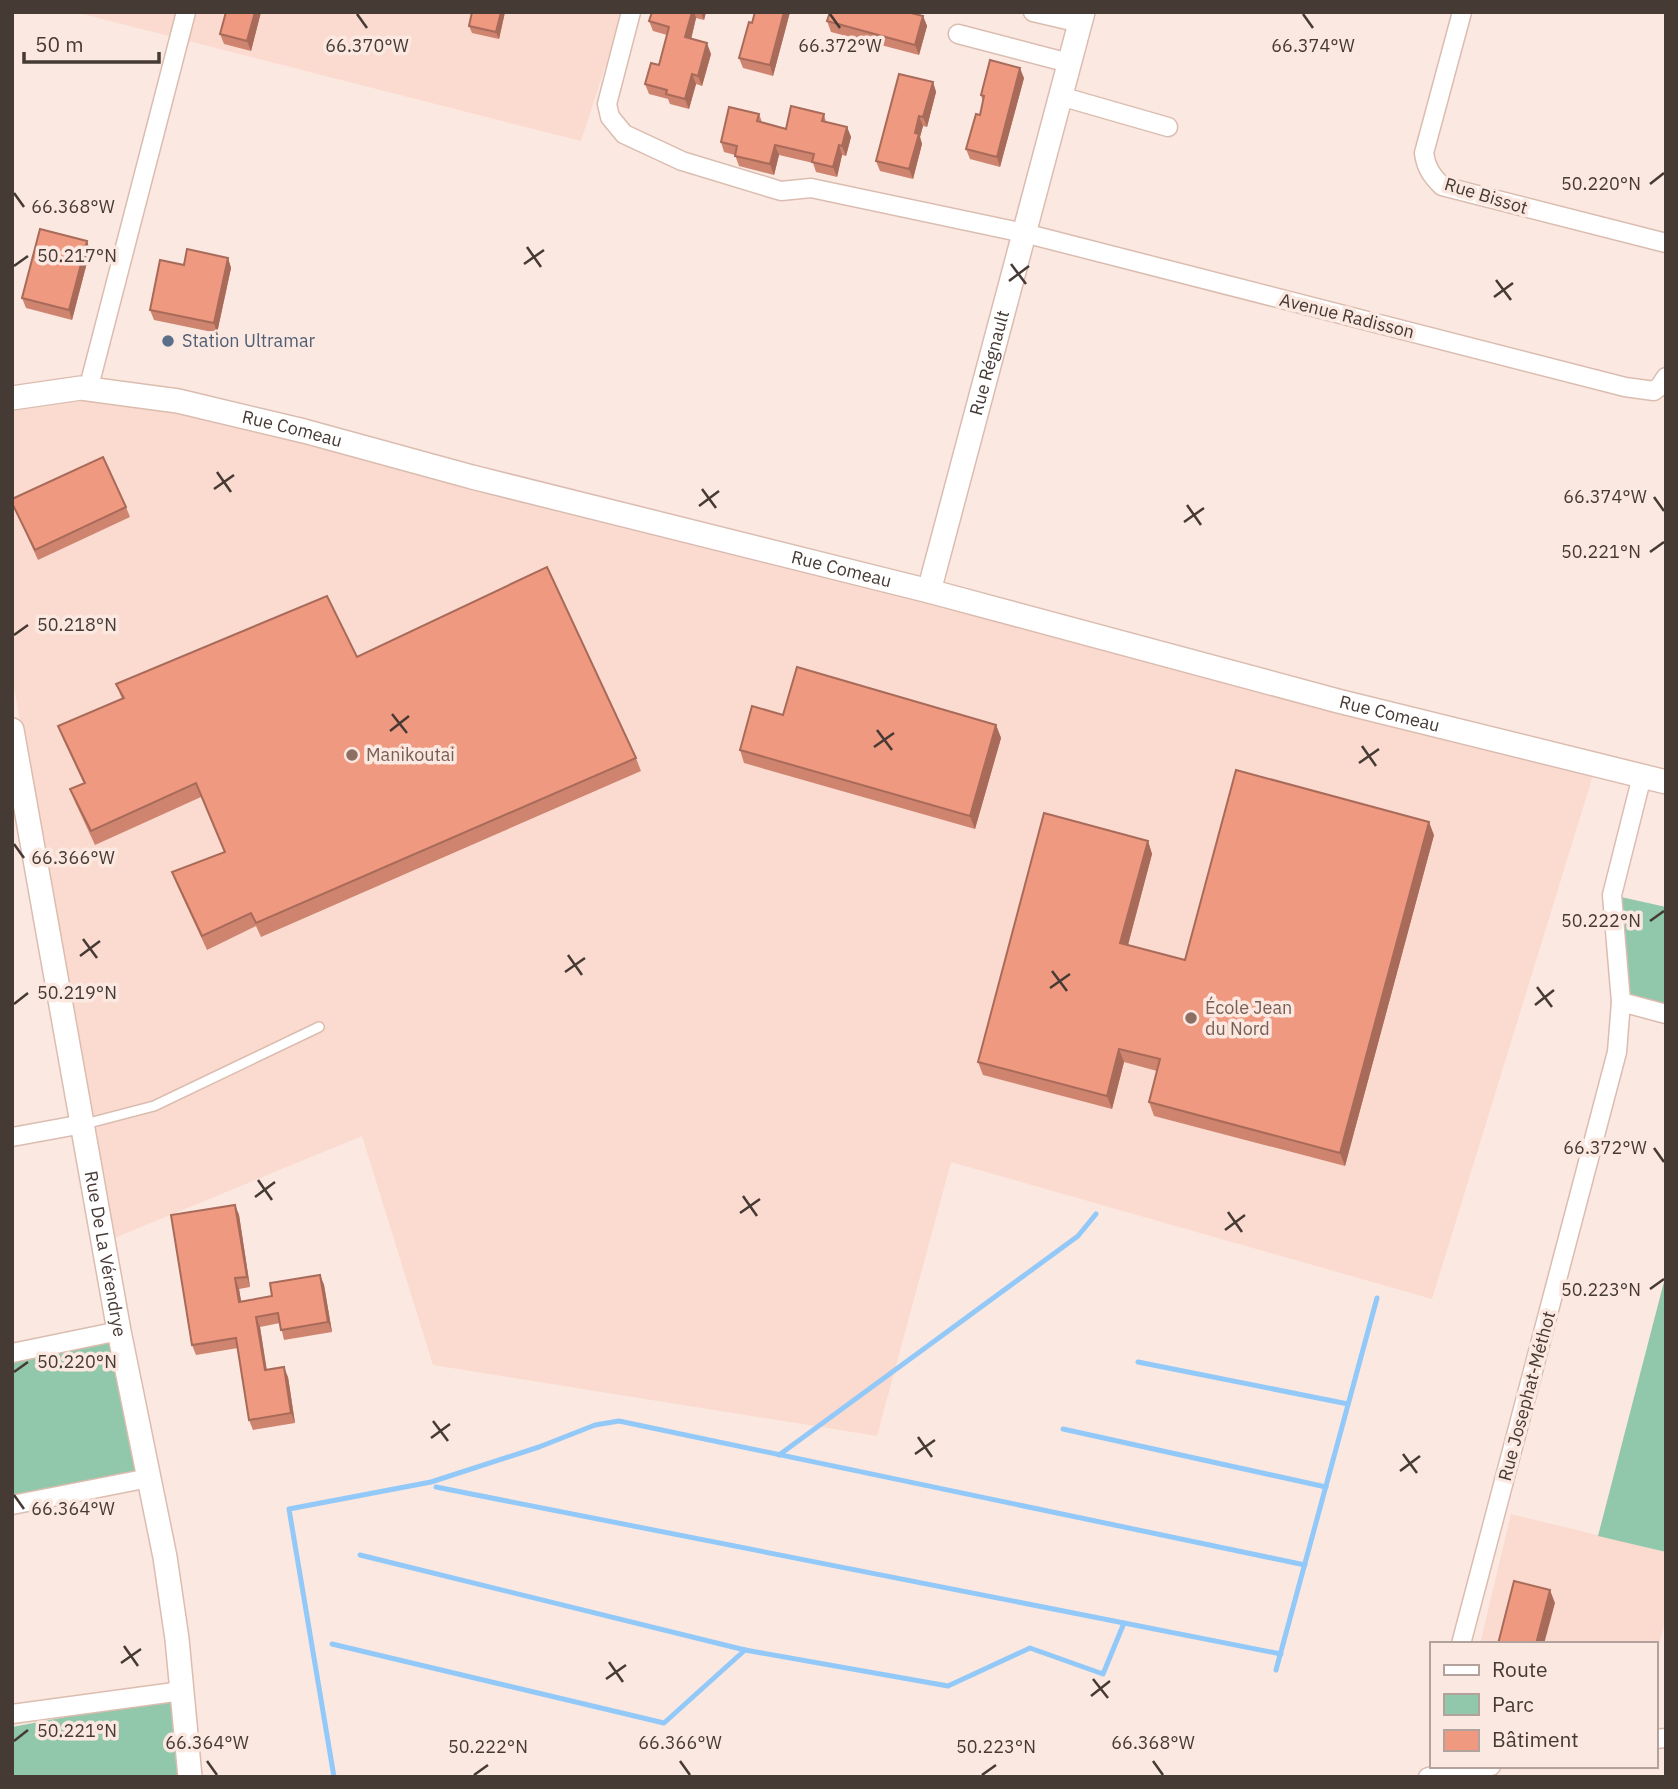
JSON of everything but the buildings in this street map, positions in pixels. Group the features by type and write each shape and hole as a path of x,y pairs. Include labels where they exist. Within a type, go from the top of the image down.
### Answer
{"street":[{"path":"88,390 186,12"},
{"path":"631,12 607,104 610,117 624,134 682,161 781,191 811,188 1024,233"},
{"path":"1033,12 1081,18"},
{"name":"Rue Bissot","path":"1462,12 1424,153 1425,165 1433,177 1442,186 1666,243"},
{"name":"Rue Régnault","path":"929,591 1081,18"},
{"path":"958,34 1069,63"},
{"path":"1060,96 1168,127"},
{"name":"Avenue Radisson","path":"1024,233 1625,387 1654,391 1666,377"},
{"name":"Rue Comeau","path":"12,398 80,388 178,401 304,430 472,477 929,591 1338,701 1666,782"},
{"name":"Rue De La Vérendrye","path":"12,730 119,1331 165,1558 190,1777"},
{"name":"Rue Josephat-Méthot","path":"1462,1642 1617,1052 1621,1002 1612,895 1642,776"},
{"path":"1621,1002 1666,1014"},
{"path":"12,1137 83,1124"},
{"path":"12,1353 119,1331"},
{"path":"12,1505 149,1478"},
{"path":"12,1714 182,1691"},
{"path":"1428,1777 1479,1768"}],"lane":[{"path":"83,1124 154,1106 319,1027"}],"shaded area":[{"path":"75,12 623,12 581,141"},
{"path":"84,401 180,411 1594,772 1432,1299 951,1162 877,1436 433,1365 362,1136 112,1239 12,676 12,411"},
{"path":"1511,1514 1666,1552 1666,1617 1657,1653 1657,1642 1480,1642"}],"green space":[{"path":"1612,895 1666,907 1666,1014 1621,1002"},
{"path":"1666,1274 1666,1552 1598,1536"},
{"path":"119,1336 148,1485 12,1512 12,1358"},
{"path":"189,1694 196,1777 12,1777 12,1727"}],"waterway":[{"path":"779,1455 1078,1236 1096,1214"},
{"path":"1276,1670 1377,1298"},
{"path":"1138,1362 1348,1404"},
{"path":"334,1777 289,1509 431,1482 539,1447 595,1425 619,1421 1305,1565"},
{"path":"1063,1429 1326,1487"},
{"path":"436,1487 1281,1654"},
{"path":"360,1555 745,1650 948,1686 1030,1648 1103,1674 1124,1623"},
{"path":"332,1644 664,1723 745,1650"}],"place":[{"name":"Station Ultramar","path":"168,341"},
{"name":"Manikoutai","path":"352,755"},
{"name":"École Jean du Nord","path":"1191,1018"}]}
